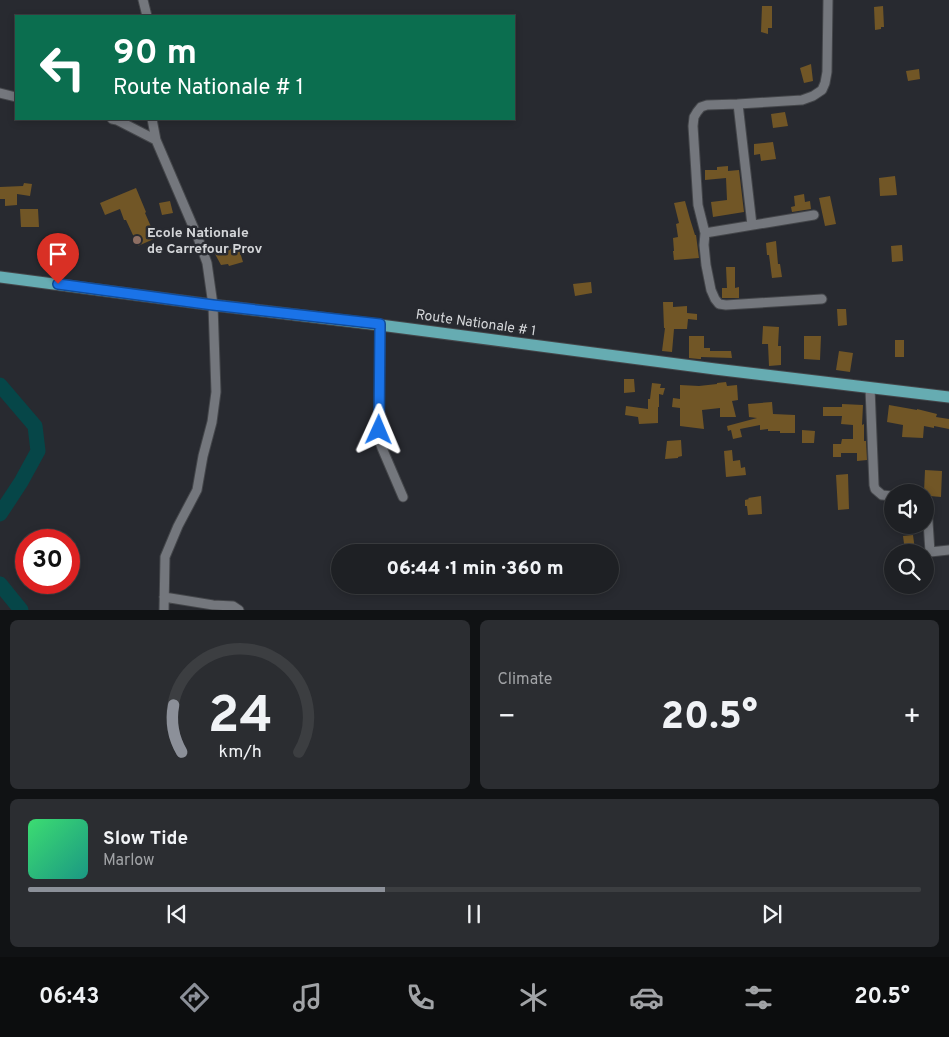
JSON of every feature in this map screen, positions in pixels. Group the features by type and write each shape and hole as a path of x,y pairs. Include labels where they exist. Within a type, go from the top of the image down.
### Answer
{"main road":[{"name":"Route Nationale # 1","path":"0,277 213,305 380,324 705,368 949,397"}],"street":[{"path":"143,0 147,15"},
{"path":"822,299 726,305 720,304 715,299 711,290 706,265 705,233 698,206 692,126 694,117 701,108 707,105 802,100 822,90 827,72 828,0"},
{"path":"0,93 15,97"},
{"path":"738,104 752,225"},
{"path":"117,120 156,140"},
{"path":"152,120 156,140 208,263 213,305 216,392 212,422 197,490 178,526 165,557 164,610"},
{"path":"705,233 814,215"},
{"path":"380,324 379,439 403,498"},
{"path":"870,388 874,485 878,493 884,495"},
{"path":"934,552 949,550"},
{"path":"164,597 213,605 233,606 239,610"}],"building":[{"path":"762,6 772,6 772,28 768,28 768,34 761,32"},
{"path":"883,6 884,27 875,30 874,7"},
{"path":"811,64 813,81 804,83 800,68"},
{"path":"919,69 920,79 908,81 906,71"},
{"path":"785,112 788,126 773,128 771,114"},
{"path":"773,142 776,159 761,161 760,154 754,155 754,144"},
{"path":"728,166 728,171 739,170 744,212 713,217 711,202 727,200 726,178 705,180 705,170 717,170 717,167"},
{"path":"895,176 897,195 880,196 879,178"},
{"path":"24,183 32,184 30,196 17,194 17,205 5,206 5,199 0,199 0,187 23,186"},
{"path":"136,188 156,238 138,246 120,209 105,215 100,203"},
{"path":"804,194 805,202 810,201 811,209 792,212 791,207 795,206 794,196"},
{"path":"830,196 836,224 825,226 819,198"},
{"path":"170,201 173,213 162,215 159,203"},
{"path":"685,201 696,235 699,258 674,260 673,238 678,237 676,224 679,223 674,203"},
{"path":"20,209 38,209 39,227 21,227"},
{"path":"776,241 778,264 780,264 782,277 772,278 766,243"},
{"path":"902,245 903,261 892,262 891,246"},
{"path":"238,246 243,262 229,266 228,264 221,265 215,254"},
{"path":"726,267 735,267 735,288 739,287 739,298 722,298 722,288 727,288"},
{"path":"591,282 592,293 575,296 573,284"},
{"path":"663,302 673,302 673,307 687,306 687,313 697,314 697,320 688,319 687,329 674,329 672,352 662,351 665,328"},
{"path":"837,309 846,309 847,325 838,326"},
{"path":"763,326 779,327 778,346 781,346 781,365 769,366 768,344 762,344"},
{"path":"689,336 704,336 704,348 710,348 710,351 731,351 732,358 689,358"},
{"path":"804,336 821,336 820,360 804,359"},
{"path":"895,340 904,340 904,357 895,357"},
{"path":"839,351 853,353 850,372 836,370"},
{"path":"624,379 634,379 635,392 624,393"},
{"path":"726,382 727,386 737,385 738,400 732,401 736,417 720,417 720,408 702,410 704,429 680,426 680,408 672,407 673,398 680,399 680,385 699,386"},
{"path":"652,383 661,384 660,388 665,388 663,395 659,394 658,423 639,424 638,417 625,415 626,406 648,409 648,399 650,399"},
{"path":"772,402 773,414 795,415 795,433 780,433 780,431 768,431 768,429 760,430 760,425 740,429 742,437 733,439 731,430 728,431 727,426 757,418 749,417 748,404"},
{"path":"842,404 863,405 862,425 864,424 867,460 857,461 857,453 841,453 841,457 833,457 833,444 841,444 842,439 853,439 853,425 841,424 842,416 823,416 823,407 842,407"},
{"path":"889,405 937,414 936,417 949,419 949,429 924,426 923,438 902,437 903,425 887,422"},
{"path":"802,430 815,431 814,443 802,443"},
{"path":"681,440 682,456 665,459 667,441"},
{"path":"732,450 733,461 740,460 741,468 745,467 746,475 726,477 724,451"},
{"path":"925,470 942,471 941,497 934,496 934,484 924,484"},
{"path":"848,474 849,509 838,510 836,475"},
{"path":"761,496 762,514 748,515 745,500"},
{"path":"913,535 914,544 904,544 903,536"}],"waterway":[{"path":"0,385 35,426 38,451 0,514"},
{"path":"0,584 21,610"}],"place":[{"name":"Ecole Nationale de Carrefour Prov","path":"137,240"}],"route":[{"path":"58,284 213,305 380,324 379,430"}]}
